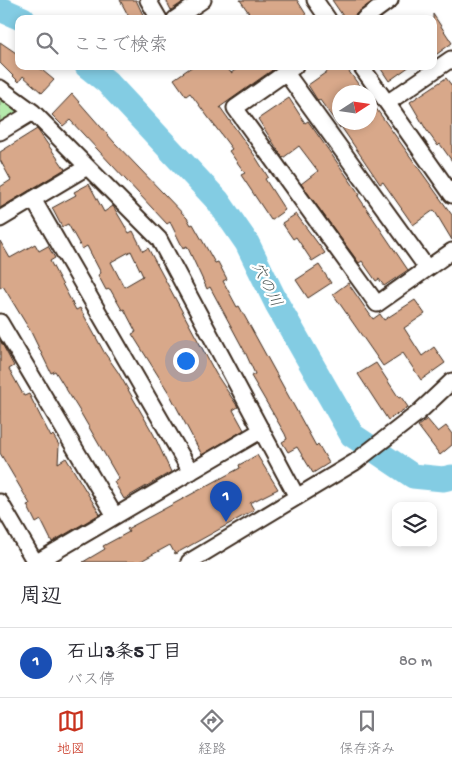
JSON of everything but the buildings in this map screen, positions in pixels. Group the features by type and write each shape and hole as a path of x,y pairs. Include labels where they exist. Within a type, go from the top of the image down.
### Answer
{"street":[{"path":"148,0 157,15"},
{"path":"181,15 203,0"},
{"path":"315,0 325,15"},
{"path":"369,15 390,0"},
{"path":"437,69 452,59"},
{"path":"428,268 291,70 235,108 377,304 428,268 452,250"},
{"path":"364,70 452,195"},
{"path":"387,103 436,70"},
{"path":"0,88 33,112 159,239 298,497"},
{"path":"0,132 33,112"},
{"path":"0,219 87,167"},
{"path":"33,200 191,472"},
{"path":"0,322 115,516"},
{"path":"189,562 355,462 418,413 452,381"},
{"path":"0,502 36,562 262,430"}],"green space":[{"path":"0,99 20,112 0,124"}],"waterway":[{"name":"穴の川","path":"0,9 15,16"},
{"name":"穴の川","path":"92,70 107,82 218,201 247,243 277,304 352,435 413,476 443,479 452,477"}],"place":[{"name":"石山3条5丁目","path":"226,522"}]}
